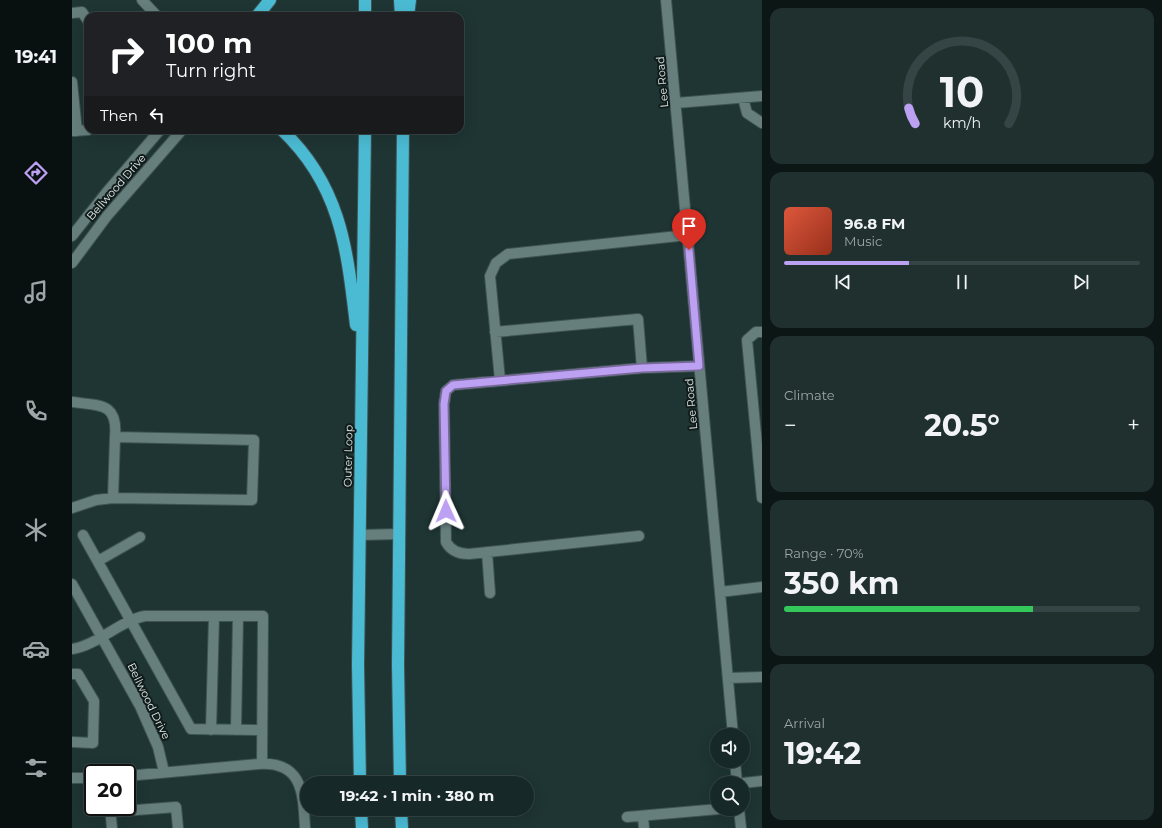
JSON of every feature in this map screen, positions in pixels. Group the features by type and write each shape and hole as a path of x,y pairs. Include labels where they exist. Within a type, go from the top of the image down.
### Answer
{"highway":[{"path":"252,12 262,0"},
{"path":"260,12 270,0"},
{"path":"365,0 366,12"},
{"path":"400,0 401,12"},
{"path":"408,12 410,0"},
{"path":"286,134 316,170 330,195 340,222 350,270 362,387"},
{"name":"Outer Loop","path":"360,776 358,697 365,134"},
{"path":"400,776 398,697 403,134"},
{"path":"361,816 362,828"},
{"path":"401,816 402,828"}],"street":[{"path":"142,0 153,12"},
{"name":"Lee Road","path":"666,0 732,728"},
{"path":"72,13 82,12 84,15"},
{"path":"72,82 74,131 84,130"},
{"path":"676,103 762,96"},
{"path":"743,98 748,113 762,123"},
{"name":"Bellwood Drive","path":"72,236 111,187 157,134"},
{"name":"Bellwood Drive","path":"72,263 107,216 179,134"},
{"path":"500,380 490,276 496,263 508,254 688,235"},
{"path":"495,332 638,319 642,368"},
{"path":"762,332 756,332 747,340 758,403 762,498"},
{"path":"639,536 462,554 449,547 446,542 444,404 446,391 453,385 500,380 642,368 699,366"},
{"path":"72,402 106,407 113,414 116,424 113,498"},
{"path":"72,508 96,500 113,498 252,500 254,440 115,437"},
{"path":"360,535 399,534"},
{"path":"83,535 191,729 261,730"},
{"path":"98,561 140,537"},
{"path":"487,552 490,593"},
{"name":"Bellwood Drive","path":"72,584 143,712 160,751 164,772"},
{"path":"720,592 762,587"},
{"path":"72,649 82,647 130,620 150,615 263,616 261,730 262,764"},
{"path":"211,730 214,616"},
{"path":"236,730 238,616"},
{"path":"72,674 78,674 94,701 93,743 72,742"},
{"path":"728,678 762,677"},
{"path":"136,775 262,764 282,767 297,779 303,793 305,828"},
{"path":"72,778 84,778"},
{"path":"750,782 762,781"},
{"path":"136,809 176,807 178,828"},
{"path":"627,817 710,810"},
{"path":"111,816 112,828"},
{"path":"643,816 644,828"},
{"path":"740,816 741,828"}],"route":[{"path":"446,511 444,404 446,391 453,385 642,368 699,366 689,250"}]}
